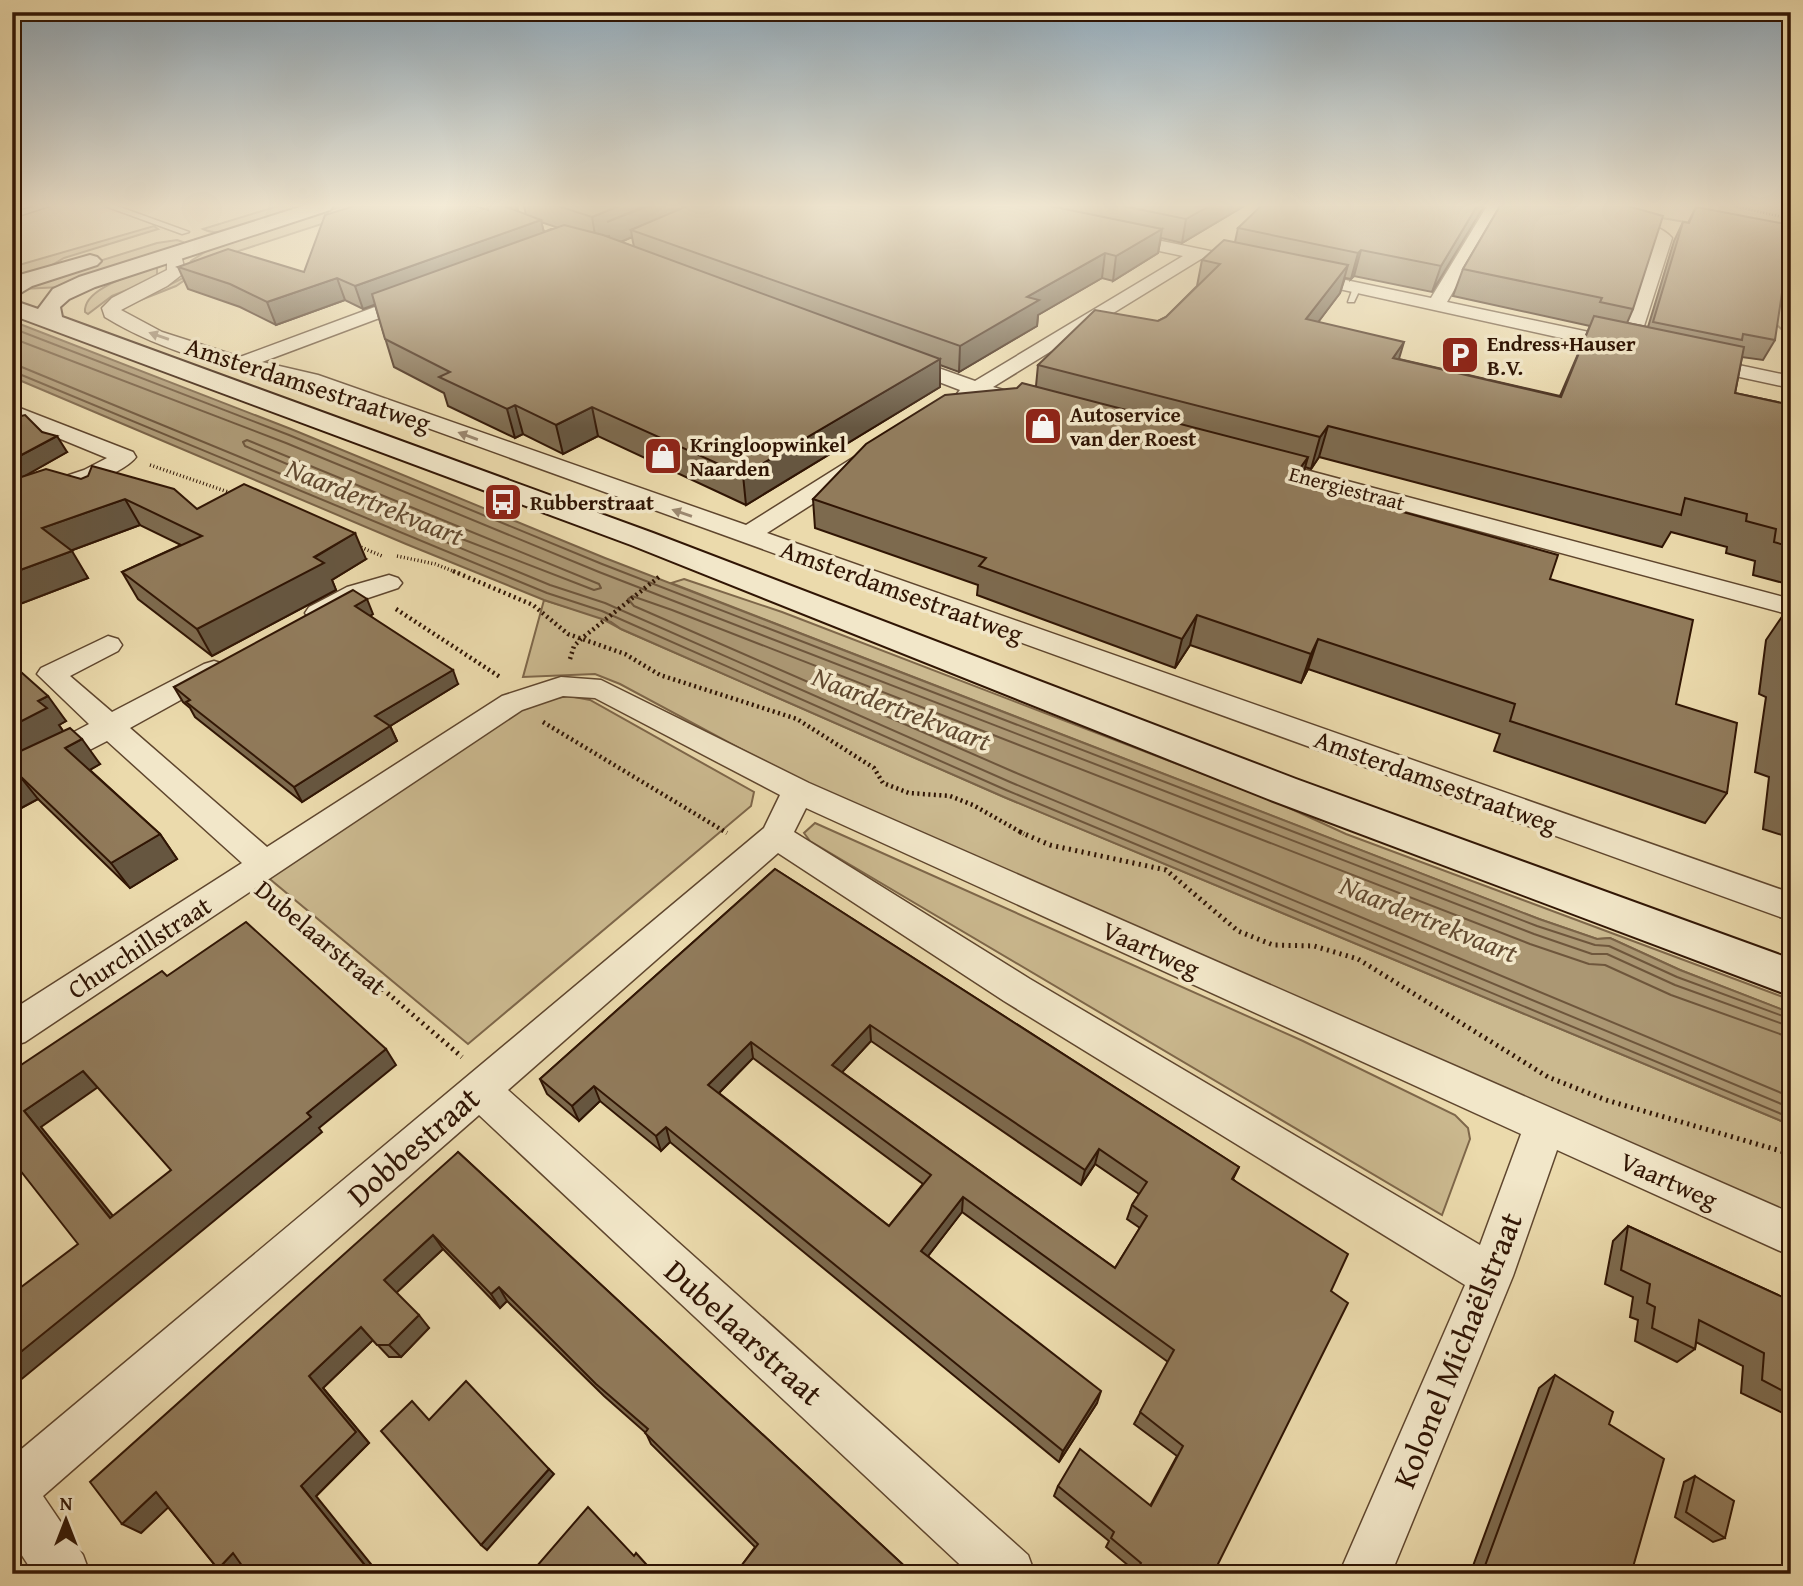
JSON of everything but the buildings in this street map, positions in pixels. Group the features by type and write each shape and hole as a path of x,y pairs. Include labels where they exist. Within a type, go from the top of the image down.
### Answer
{"street":[{"path":"12,292 27,280"},
{"path":"12,307 56,308 116,280"},
{"name":"Amsterdamsestraatweg","path":"164,280 119,300 111,307 112,313 130,326 240,364 311,379 1791,907"},
{"path":"954,403 1155,280"},
{"path":"1312,280 1354,294 1437,304 1636,349 1653,280"},
{"path":"1437,304 1451,280"},
{"name":"Amsterdamsestraatweg","path":"12,292 1282,789 1791,978"},
{"path":"240,364 433,292"},
{"path":"873,350 977,389 1043,407"},
{"path":"1683,359 1791,382"},
{"path":"12,411 125,457"},
{"path":"747,535 885,447"},
{"path":"12,502 92,475 125,457"},
{"name":"Energiestraat","path":"1244,460 1791,607"},
{"path":"298,625 356,593 389,583"},
{"path":"108,645 51,674 257,869"},
{"path":"12,779 239,656"},
{"name":"Vaartweg","path":"512,703 561,686 601,688 798,791 1791,1235"},
{"name":"Churchillstraat","path":"12,1030 512,703"},
{"name":"Dobbestraat","path":"12,1492 767,844 798,791"},
{"path":"767,844 1017,990 1491,1276"},
{"name":"Dubelaarstraat","path":"484,1085 1009,1574"},
{"name":"Kolonel Michaëlstraat","path":"1365,1574 1491,1276 1545,1125"},
{"path":"12,1492 64,1574"}],"path":[{"path":"125,457 235,495"},
{"path":"346,541 383,556 402,556 435,564 533,605 568,634 625,654 660,676 691,688 797,719 874,768 883,783 909,793 950,796 974,805 1008,827 1050,845 1166,870 1238,931 1273,945 1314,946 1358,959 1549,1077 1606,1100 1791,1154"},
{"path":"561,686 574,646 658,577"},
{"path":"389,583 396,609 501,678 500,691 512,703 767,844"},
{"name":"Dubelaarstraat","path":"257,869 484,1085"}],"shaded area":[{"path":"40,280 81,280 61,287 22,289"},
{"path":"119,280 152,280 112,296 88,314 85,312 93,295"},
{"path":"179,280 185,280 176,286 133,303"},
{"path":"1764,280 1791,280 1791,338 1777,325"},
{"path":"684,579 782,612 1276,802 1346,834 1791,1000 1791,1013 1680,970 1610,938 1597,939 1539,919 671,583"},
{"path":"544,600 599,617 1004,797 1791,1125 1791,1217 810,786 620,684 595,674 523,677"},
{"path":"569,696 590,700 754,792 751,806 468,1044 265,875 503,718 538,701"},
{"path":"815,823 1303,1041 1455,1115 1468,1128 1470,1139 1442,1215 810,841 804,833"}],"water":[{"name":"Naardertrekvaart","path":"12,321 291,429 605,558 1539,919 1597,939 1610,938 1680,970 1791,1013 1791,1125 1004,797 621,629 611,622 544,600 406,544 12,377"}],"place":[{"name":"Endress+Hauser B.V.","path":"1460,355"},
{"name":"Autoservice van der Roest","path":"1043,426"},
{"name":"Kringloopwinkel Naarden","path":"663,456"},
{"name":"Rubberstraat","path":"503,502"}]}
